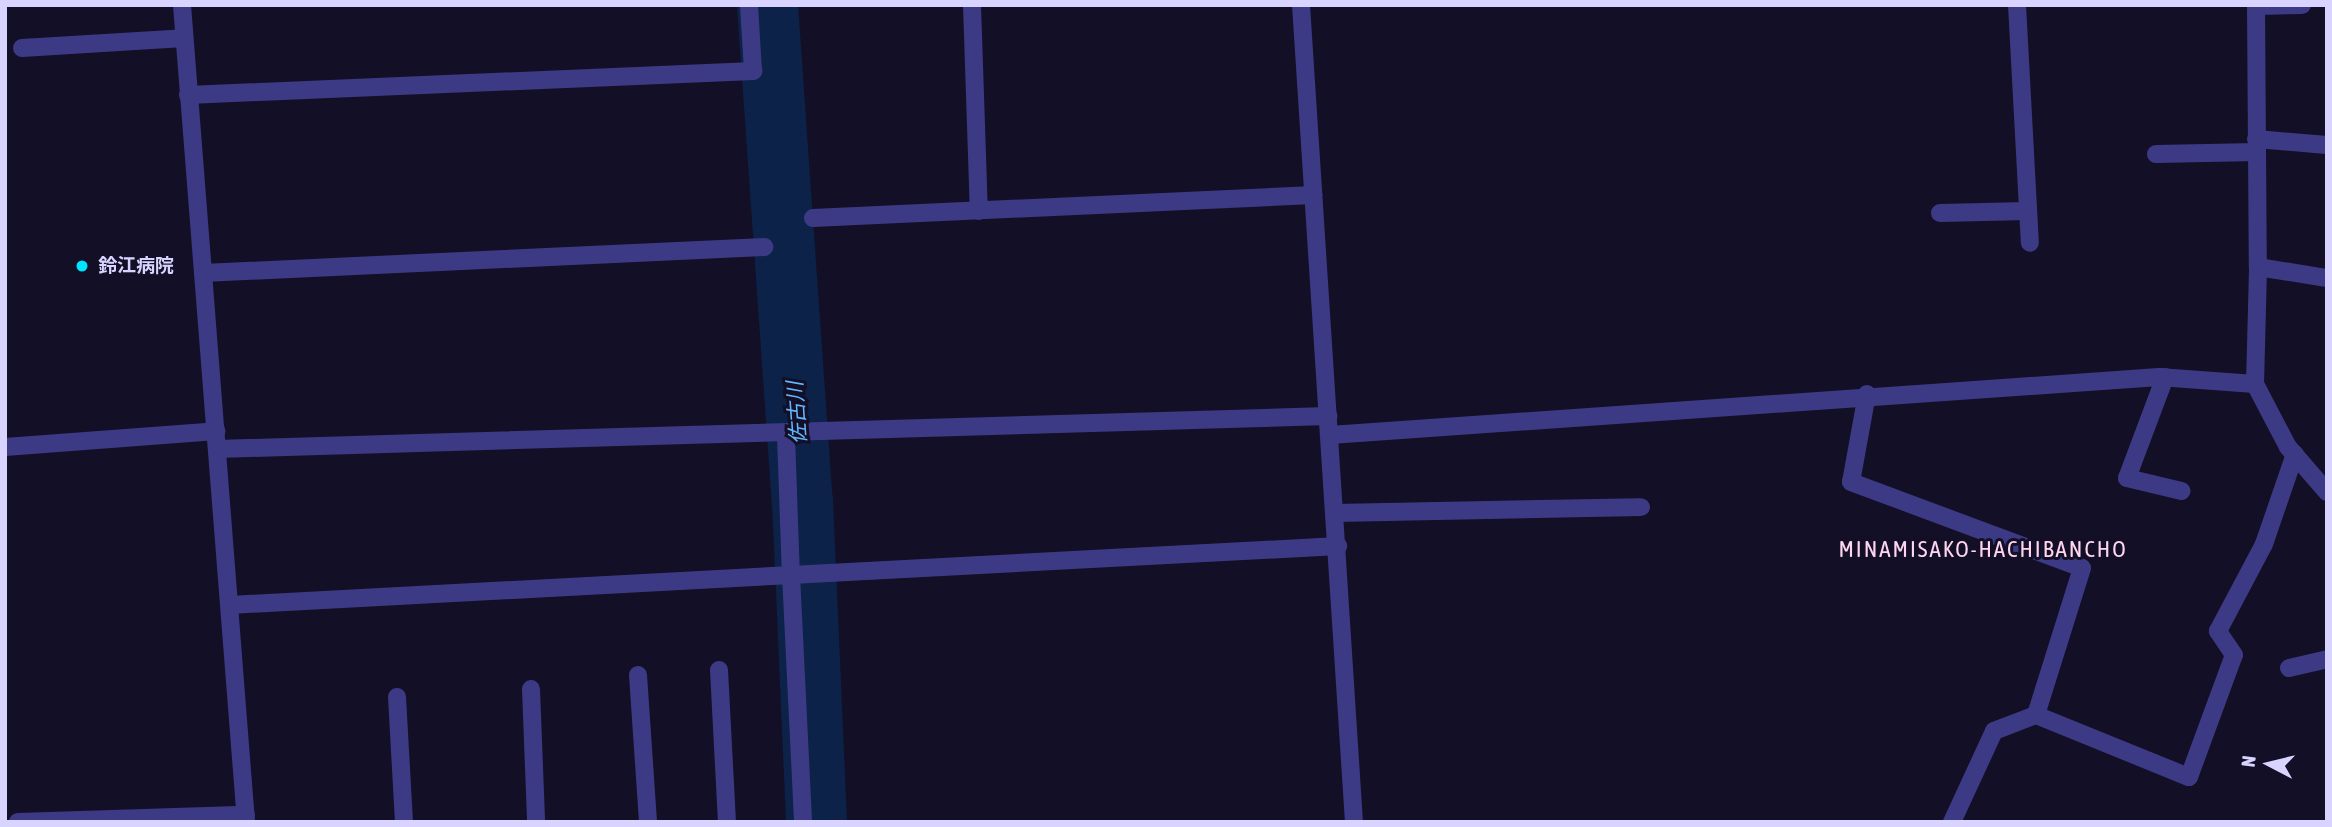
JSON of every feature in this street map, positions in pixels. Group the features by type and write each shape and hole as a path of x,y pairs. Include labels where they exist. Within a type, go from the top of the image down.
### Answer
{"street":[{"path":"18,822 246,818 182,5"},
{"path":"188,95 753,71 749,5"},
{"path":"972,5 979,211"},
{"path":"1301,5 1354,822"},
{"path":"2017,5 2030,243"},
{"path":"2302,5 2256,6 2258,267 2255,384 2295,454 2327,492"},
{"path":"22,48 184,38"},
{"path":"2156,155 2256,146 2327,145"},
{"path":"813,218 1313,195"},
{"path":"1940,213 2027,211"},
{"path":"203,274 764,247"},
{"path":"2258,267 2327,278"},
{"path":"1330,435 1867,394 2165,377 2255,384"},
{"path":"2165,377 2127,478 2181,491"},
{"path":"1867,394 1852,482 2081,568 2036,715"},
{"path":"5,447 217,440 751,431 795,435 1329,416"},
{"path":"795,435 802,575 803,822"},
{"path":"1952,822 1994,731 2036,715 2189,777 2234,655 2218,631 2264,544 2295,454"},
{"path":"1335,513 1641,507"},
{"path":"230,605 1338,546"},
{"path":"2289,668 2327,659"},
{"path":"719,670 727,822"},
{"path":"638,675 648,822"},
{"path":"531,690 536,822"},
{"path":"397,697 404,822"}],"waterway":[{"name":"佐古川","path":"767,5 802,500 816,822"}],"place":[{"name":"鈴江病院","path":"82,266"}],"district":[{"name":"MINAMISAKO-HACHIBANCHO","path":"1983,549"}]}
